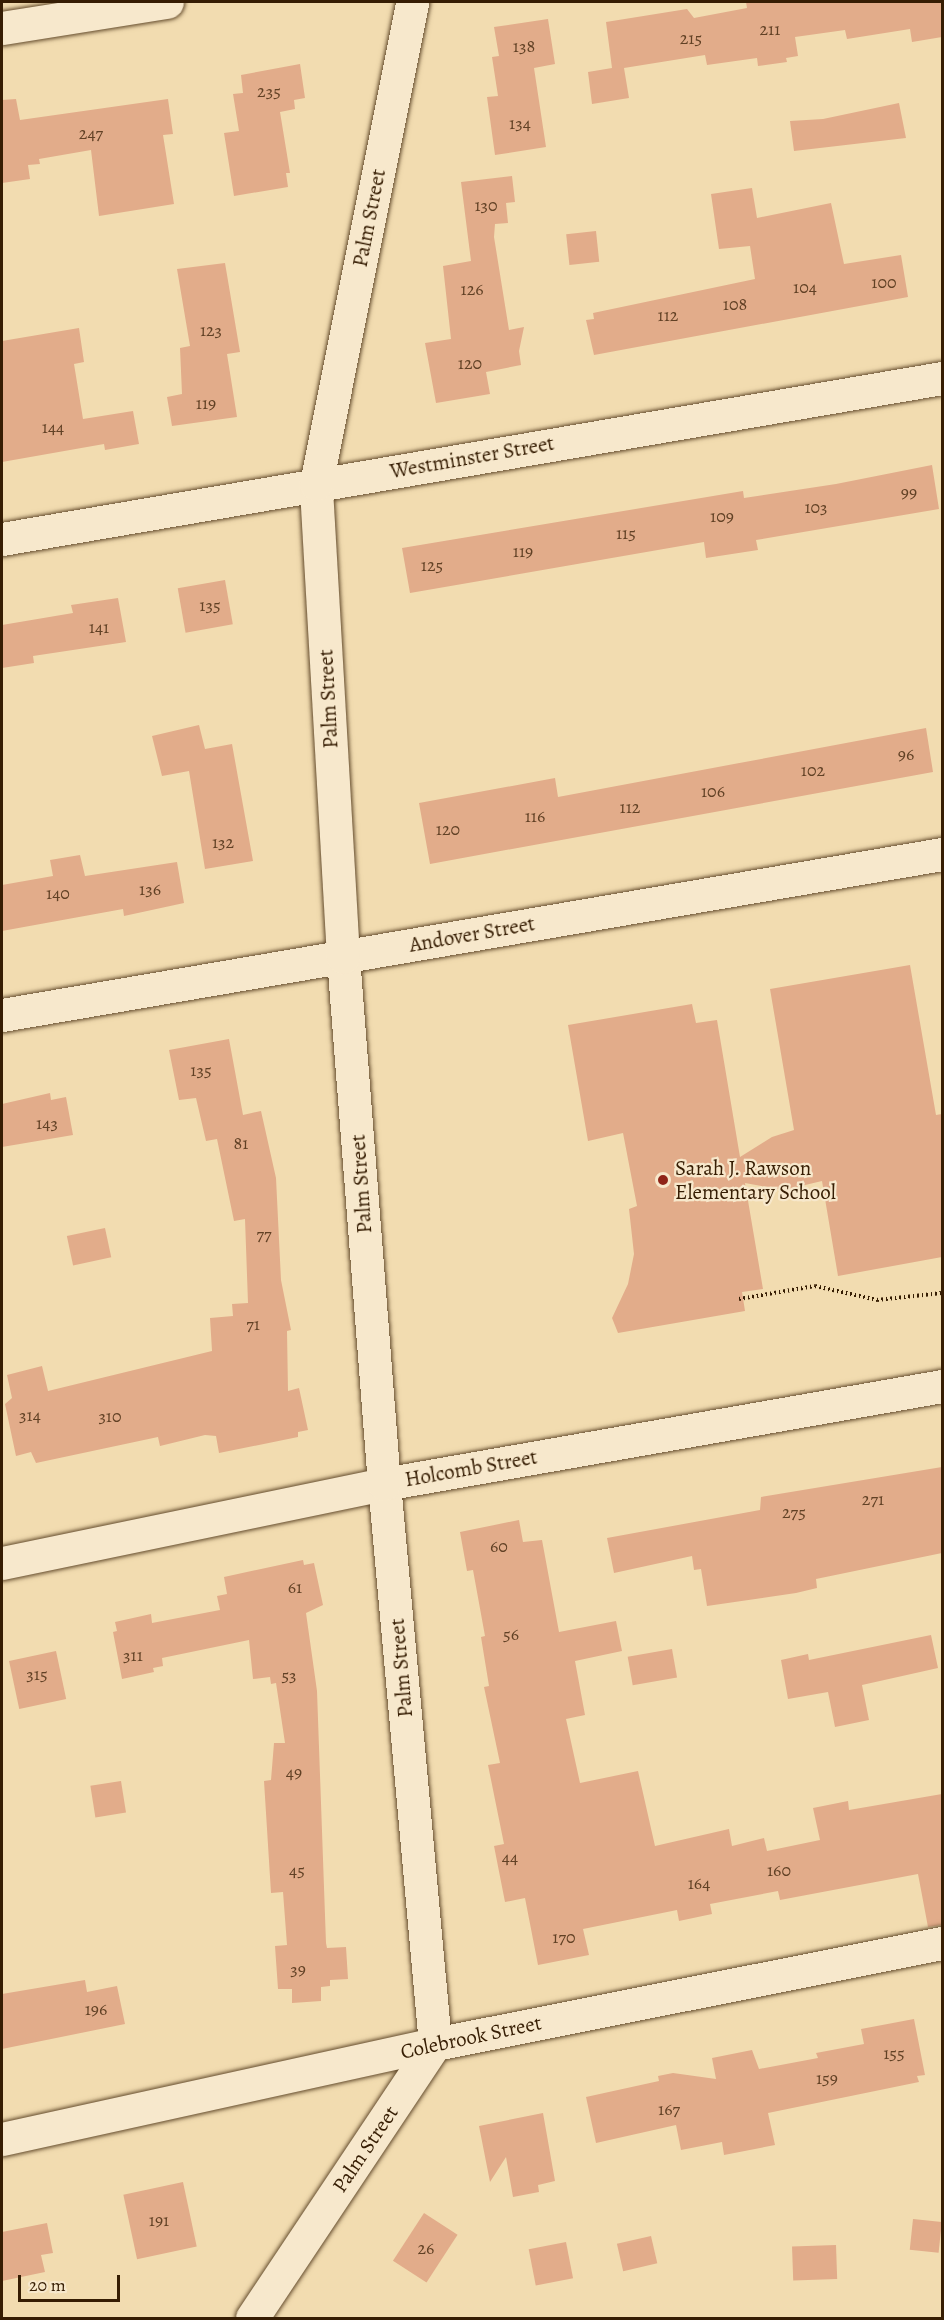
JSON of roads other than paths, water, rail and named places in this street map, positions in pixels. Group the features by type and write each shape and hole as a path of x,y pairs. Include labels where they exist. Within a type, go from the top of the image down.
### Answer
{"street":[{"path":"2,28 166,2"},
{"name":"Palm Street","path":"252,2319 435,2044 384,1484 343,957 316,484 412,2"},
{"name":"Westminster Street","path":"2,539 942,378"},
{"name":"Andover Street","path":"2,1015 942,854"},
{"name":"Holcomb Street","path":"2,1563 384,1484 942,1386"},
{"name":"Colebrook Street","path":"2,2139 435,2044 942,1943"}],"place":[{"name":"Sarah J. Rawson Elementary School","path":"663,1180"}]}
